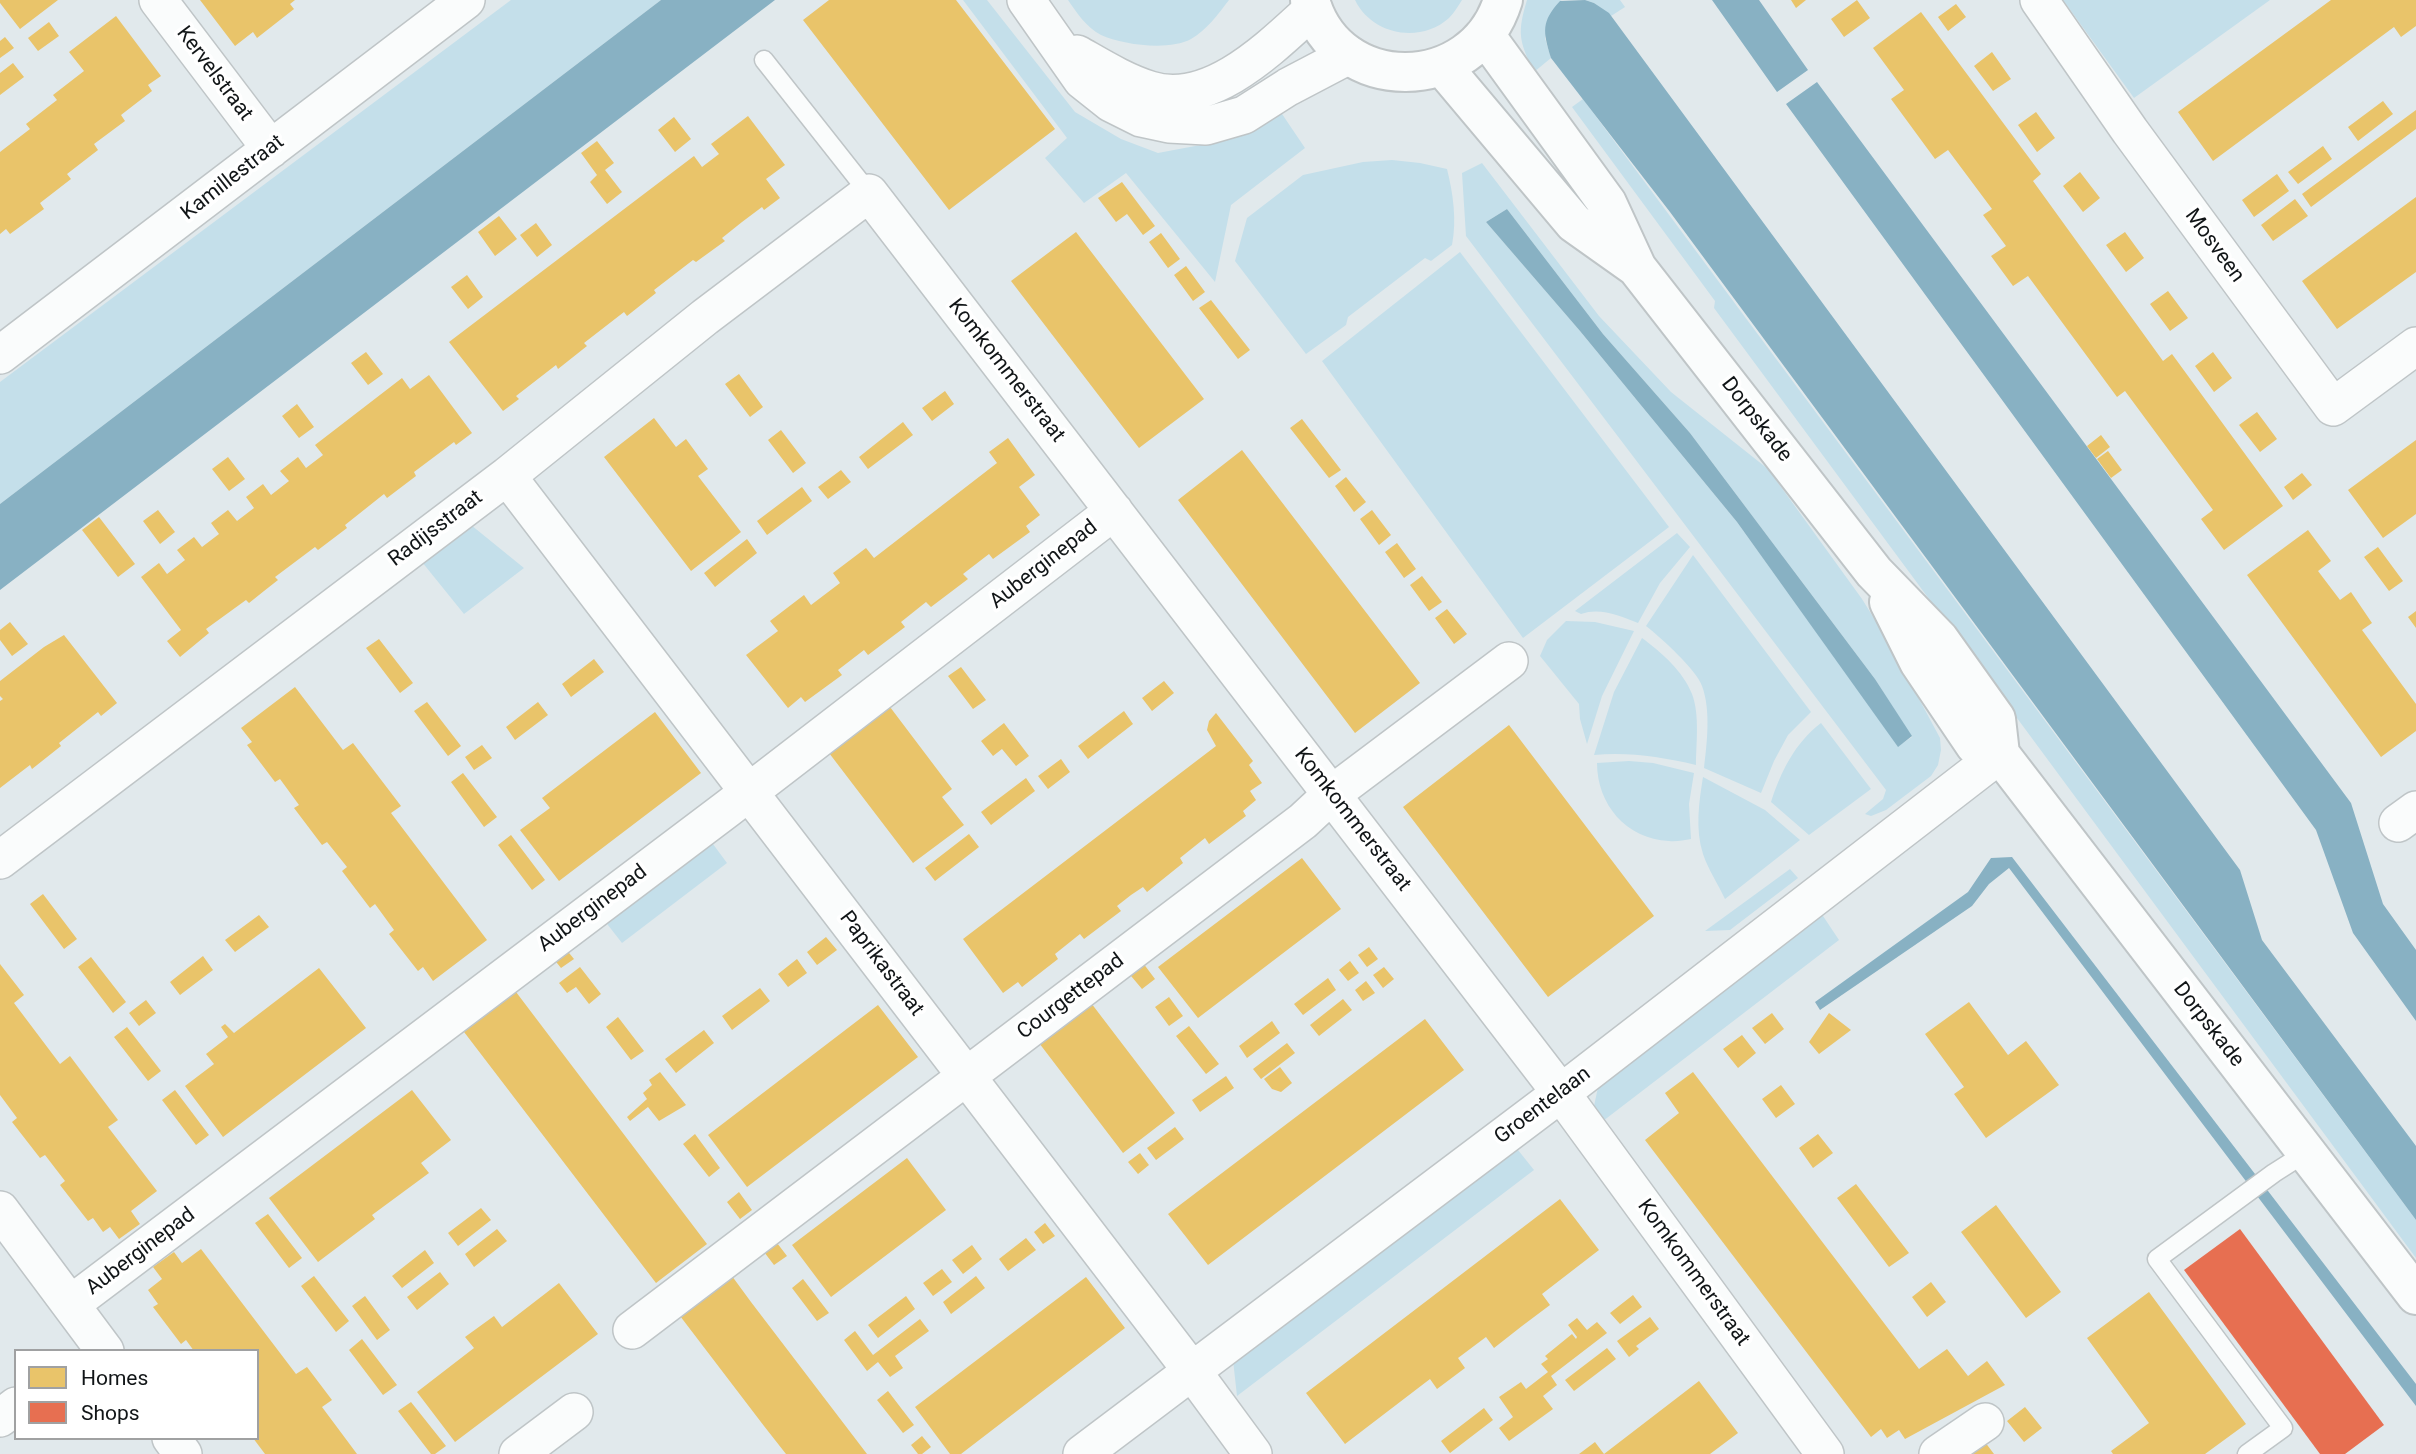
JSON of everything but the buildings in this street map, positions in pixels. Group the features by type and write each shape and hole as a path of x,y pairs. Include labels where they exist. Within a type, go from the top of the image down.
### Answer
{"main road":[{"path":"1312,5 1322,27 1349,55 1384,71 1423,72 1442,66 1466,53 1485,36 1503,0"},
{"name":"Dorpskade","path":"1485,36 1607,203 1637,268 1874,572 1939,639 1996,719 2000,754 2416,1295"},
{"name":"Dorpskade","path":"1442,66 1574,223 1637,268"}],"street":[{"name":"Kervelstraat","path":"158,0 271,149"},
{"name":"Kamillestraat","path":"0,355 466,0"},
{"path":"1026,0 1082,80 1111,103 1141,118 1169,124 1206,125 1244,115 1288,87 1349,55"},
{"name":"Mosveen","path":"2039,0 2130,131 2333,407 2416,346"},
{"path":"1058,43 1109,72 1151,91 1188,93 1214,85 1262,55 1312,5"},
{"name":"Radijsstraat","path":"0,860 507,476 705,317 869,193"},
{"name":"Komkommerstraat","path":"869,193 1561,1093 1825,1454"},
{"name":"Paprikastraat","path":"507,476 1253,1454"},
{"name":"Auberginepad","path":"71,1304 748,792 1114,511"},
{"name":"Courgettepad","path":"632,1331 1303,821 1332,794 1508,661"},
{"name":"Groentelaan","path":"1082,1454 1561,1093 2000,754"},
{"path":"0,1210 71,1304 97,1348"},
{"path":"519,1454 574,1412"},
{"path":"1938,1454 1985,1422"}],"lane":[{"path":"764,60 869,193"},
{"path":"2247,1454 2283,1428 2157,1259 2307,1152"}],"shaded area":[{"path":"511,0 661,0 0,504 0,382"},
{"path":"661,0 775,0 0,590 0,504"},
{"path":"963,0 987,0 1075,112 1121,139 1158,153 1227,140 1280,111 1305,148 1231,205 1215,282 1126,173 1084,203 1045,158 1067,138"},
{"path":"1068,0 1229,0 1197,36 1182,43 1159,46 1121,42 1101,35 1086,24"},
{"path":"1355,0 1462,0 1449,18 1437,26 1411,33 1385,28 1373,21"},
{"path":"1527,0 1562,0 1545,38 1551,58 1534,72 1521,37"},
{"path":"1585,0 1620,0 1625,7 1611,16 1594,3"},
{"path":"1585,0 1609,13 2240,870 2262,940 2416,1146 2416,1220 1670,212 1551,58 1545,34 1549,15 1560,1"},
{"path":"1712,0 1759,0 1808,70 1777,92"},
{"path":"2063,0 2270,0 2134,98"},
{"path":"1817,82 2351,803 2383,904 2416,950 2416,1021 2353,933 2316,830 1786,104"},
{"path":"1583,99 2416,1220 2416,1258 1714,308 1715,301 1572,107"},
{"path":"1392,160 1447,169 1454,207 1452,245 1431,261 1425,258 1348,317 1346,325 1306,354 1235,261 1247,218 1303,175 1363,162"},
{"path":"1482,163 1599,316 1671,392 1768,469 1862,599 1888,641 1940,738 1938,765 1931,776 1886,810 1871,816 1865,814 1883,799 1886,790 1466,236 1462,173","holes":["1507,209 1603,334 1690,433 1875,679 1912,737 1898,746 1737,522 1580,331 1486,222"]},
{"path":"1507,209 1603,334 1690,433 1875,679 1912,736 1898,747 1737,522 1580,331 1486,222"},
{"path":"1460,252 1669,527 1523,638 1322,361"},
{"path":"471,525 524,568 464,614 422,562"},
{"path":"1677,533 1690,547 1660,583 1638,623 1610,613 1595,611 1581,614 1575,611"},
{"path":"1693,555 1811,712 1788,735 1761,793 1704,768 1707,716 1702,686 1686,663 1646,626"},
{"path":"1566,621 1595,622 1634,631 1602,696 1587,744 1579,704 1540,656 1547,640"},
{"path":"1642,638 1677,670 1692,694 1697,720 1696,765 1645,756 1594,755 1614,692"},
{"path":"1821,723 1871,789 1809,835 1771,802 1790,758 1804,739"},
{"path":"1597,763 1653,763 1694,773 1689,804 1691,839 1654,839 1640,834 1617,817 1602,792"},
{"path":"1703,777 1765,810 1800,840 1725,899 1703,854 1699,835 1698,816"},
{"path":"710,840 727,863 622,943 604,920"},
{"path":"2012,857 2416,1384 2416,1406 2009,868 1989,884 1972,906 1820,1010 1815,1002 1968,892 1991,858"},
{"path":"1790,869 1798,878 1730,930 1705,931"},
{"path":"1821,913 1839,940 1603,1121 1594,1106 1600,1078"},
{"path":"1514,1145 1534,1170 1237,1396 1233,1360"}]}
